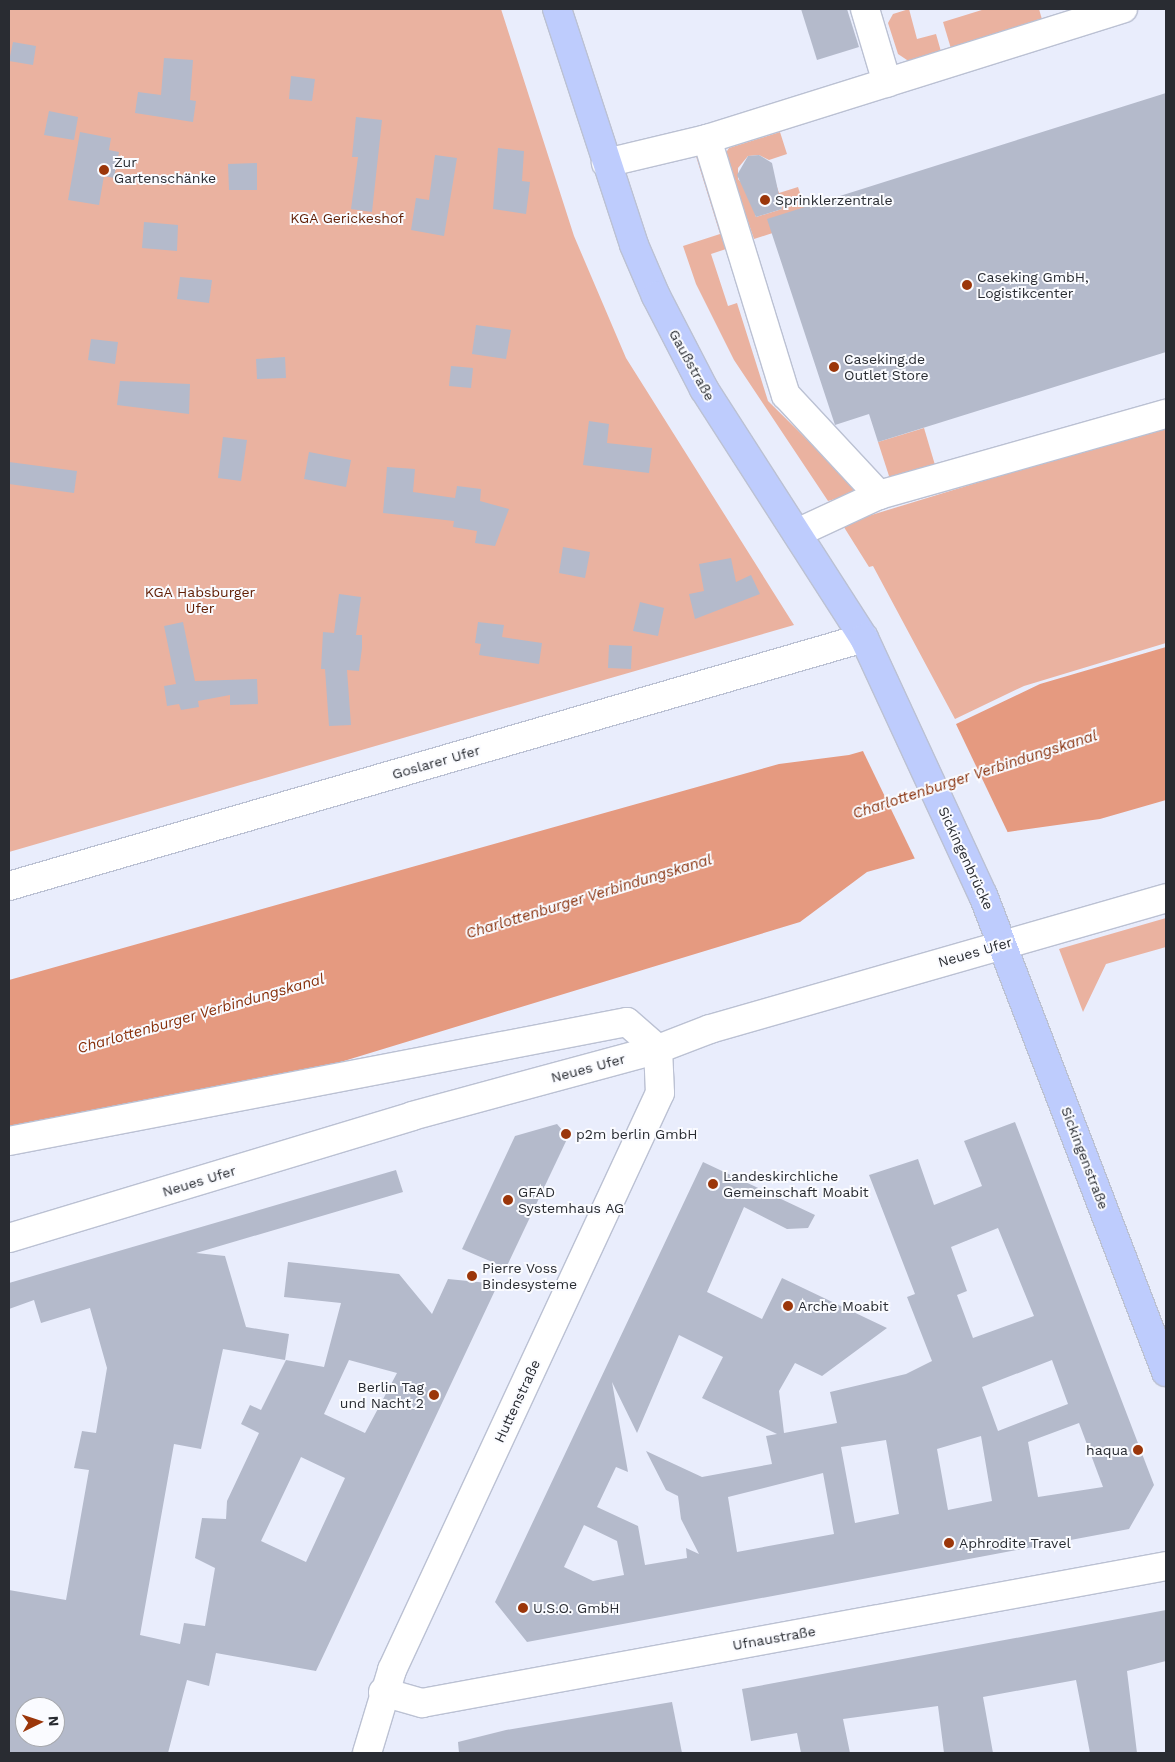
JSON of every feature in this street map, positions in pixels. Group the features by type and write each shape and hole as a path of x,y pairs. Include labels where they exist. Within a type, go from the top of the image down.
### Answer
{"main road":[{"name":"Gaußstraße","path":"557,9 634,245 678,342 864,638 888,692"},
{"name":"Sickingenbrücke","path":"888,692 984,894 1003,944"},
{"name":"Sickingenstraße","path":"1003,944 1166,1372"}],"street":[{"path":"865,9 887,83"},
{"path":"606,163 707,139 1123,9"},
{"path":"707,139 786,395 879,495"},
{"path":"798,533 879,495 1166,414"},
{"name":"Goslarer Ufer","path":"9,886 864,638"},
{"name":"Neues Ufer","path":"9,1238 412,1116 658,1049 710,1029 1166,898"},
{"path":"9,1141 619,1023 627,1022 658,1049"},
{"name":"Huttenstraße","path":"368,1753 383,1692 651,1114 660,1092 658,1049"},
{"name":"Ufnaustraße","path":"383,1692 422,1703 1166,1566"}],"green space":[{"path":"9,9 501,9 574,236 626,358 794,625 9,852"},
{"path":"909,9 917,39 936,34 942,55 910,62 898,54 888,23 893,14"},
{"path":"985,9 1039,9 1043,23 952,52 943,22"},
{"path":"780,132 787,154 769,160 759,155 748,156 738,168 738,179 748,190 756,217 782,209 774,178 779,193 798,187 809,221 754,239 725,154 729,148"},
{"path":"699,152 729,248 711,254 728,306 737,303 768,401 856,488 853,494 828,501 734,360 696,284 683,246 720,234 695,153"},
{"path":"1166,425 1166,643 1024,686 955,719 873,566 869,567 842,524"},
{"path":"924,428 935,465 890,479 878,442"},
{"path":"1166,918 1166,947 1106,964 1083,1012 1059,949"}],"water":[{"name":"Charlottenburger Verbindungskanal","path":"1166,647 1166,800 1100,819 1008,832 867,872 800,922 334,1064 9,1127 9,980 779,764 849,755 954,725 1040,684"}],"pier":[{"path":"955,722 1009,835 916,861 862,749"}],"building":[{"path":"801,9 847,9 859,47 817,60"},
{"path":"13,42 36,46 33,65 9,61"},
{"path":"164,58 193,60 190,100 196,101 193,122 135,113 138,92 161,95"},
{"path":"291,76 315,79 312,101 289,99"},
{"path":"1166,93 1166,352 878,442 869,414 835,425 767,219"},
{"path":"49,111 78,117 74,140 44,135"},
{"path":"356,117 382,120 372,212 351,209 358,157 352,157"},
{"path":"80,132 111,138 109,150 119,152 114,178 104,176 99,205 68,200"},
{"path":"498,148 524,151 522,181 530,182 526,214 493,209"},
{"path":"435,155 457,158 444,236 411,230 416,198 429,200"},
{"path":"759,155 772,163 782,209 756,217 737,175 748,156"},
{"path":"257,163 257,190 229,190 228,164"},
{"path":"144,222 178,225 177,251 142,248"},
{"path":"180,277 212,280 209,303 177,299"},
{"path":"476,325 511,330 506,359 472,354"},
{"path":"91,339 118,342 115,364 88,360"},
{"path":"285,357 286,378 257,379 256,359"},
{"path":"451,366 473,368 471,388 449,386"},
{"path":"120,381 190,384 189,414 117,405"},
{"path":"589,421 609,424 607,443 652,448 649,473 583,465"},
{"path":"223,437 247,440 241,481 218,478"},
{"path":"309,452 351,460 346,487 304,479"},
{"path":"9,462 77,471 74,493 9,484"},
{"path":"387,467 415,469 413,492 455,498 457,486 481,489 480,501 509,509 495,546 475,543 477,531 453,527 454,521 383,513"},
{"path":"563,547 590,552 585,578 559,573"},
{"path":"731,558 736,582 751,575 760,594 695,619 689,594 704,591 699,564"},
{"path":"339,594 361,597 356,635 362,635 362,648 359,671 347,670 351,725 329,726 325,669 321,669 323,632 334,633"},
{"path":"640,602 664,608 658,636 633,631"},
{"path":"183,622 195,681 257,679 258,704 230,705 230,695 198,701 199,707 181,710 179,704 167,706 164,686 176,684 164,626"},
{"path":"478,622 504,625 502,637 542,643 539,664 479,655 481,644 475,643"},
{"path":"609,645 632,646 631,669 608,668"},
{"path":"1015,1122 1154,1485 1129,1529 527,1642 495,1602 703,1162 815,1215 808,1228 787,1229 744,1207 707,1292 762,1319 782,1278 887,1328 822,1376 795,1363 779,1391 784,1433 837,1423 830,1392 906,1374 932,1361 907,1297 915,1294 869,1175 918,1159 934,1205 982,1186 964,1141","holes":["998,1228 1034,1316 973,1338 957,1295 967,1291 951,1247","679,1335 723,1357 702,1398 777,1434 766,1436 772,1464 702,1477 646,1451 666,1490 678,1496 681,1519 699,1554 686,1548 687,1558 645,1565 638,1526 597,1507 616,1467 628,1472 612,1382 637,1433","1052,1360 1068,1404 998,1431 982,1387","1079,1423 1103,1487 1038,1497 1028,1442","981,1436 992,1501 948,1510 937,1449","886,1440 899,1514 855,1523 841,1447","823,1473 834,1534 737,1552 728,1497","584,1525 617,1541 624,1575 593,1581 564,1567"]},
{"path":"557,1124 568,1137 506,1268 462,1249 515,1136"},
{"path":"396,1170 403,1192 196,1253 225,1256 246,1327 289,1334 285,1360 223,1349 201,1449 174,1444 140,1635 180,1644 184,1623 205,1626 215,1568 195,1558 202,1518 226,1519 227,1501 259,1433 241,1424 250,1405 261,1410 286,1360 324,1367 341,1303 284,1297 288,1262 399,1274 432,1314 448,1279 498,1284 316,1671 216,1653 209,1686 187,1680 168,1753 9,1753 9,1590 66,1600 89,1470 74,1468 82,1431 96,1433 107,1368 90,1308 41,1323 34,1300 9,1309 9,1283","holes":["349,1360 397,1373 365,1433 324,1414","301,1457 345,1478 306,1562 261,1541"]},
{"path":"1166,1610 1166,1661 1127,1671 1137,1753 1090,1753 1076,1680 983,1697 993,1753 944,1753 938,1706 843,1719 850,1753 801,1753 797,1733 751,1741 742,1689"},
{"path":"672,1702 682,1753 459,1753 458,1742 506,1730"}],"place":[{"name":"Zur Gartenschänke","path":"104,170"},
{"name":"Sprinklerzentrale","path":"765,200"},
{"name":"Caseking GmbH, Logistikcenter","path":"967,285"},
{"name":"Caseking.de Outlet Store","path":"834,367"},
{"name":"p2m berlin GmbH","path":"566,1134"},
{"name":"Landeskirchliche Gemeinschaft Moabit","path":"713,1184"},
{"name":"GFAD Systemhaus AG","path":"508,1200"},
{"name":"Pierre Voss Bindesysteme","path":"472,1276"},
{"name":"Arche Moabit","path":"788,1306"},
{"name":"Berlin Tag und Nacht 2","path":"434,1395"},
{"name":"haqua","path":"1138,1450"},
{"name":"Aphrodite Travel","path":"949,1543"},
{"name":"U.S.O. GmbH","path":"523,1608"}],"park label":[{"name":"KGA Gerickeshof","path":"347,218"},
{"name":"KGA Habsburger Ufer","path":"200,600"}]}
